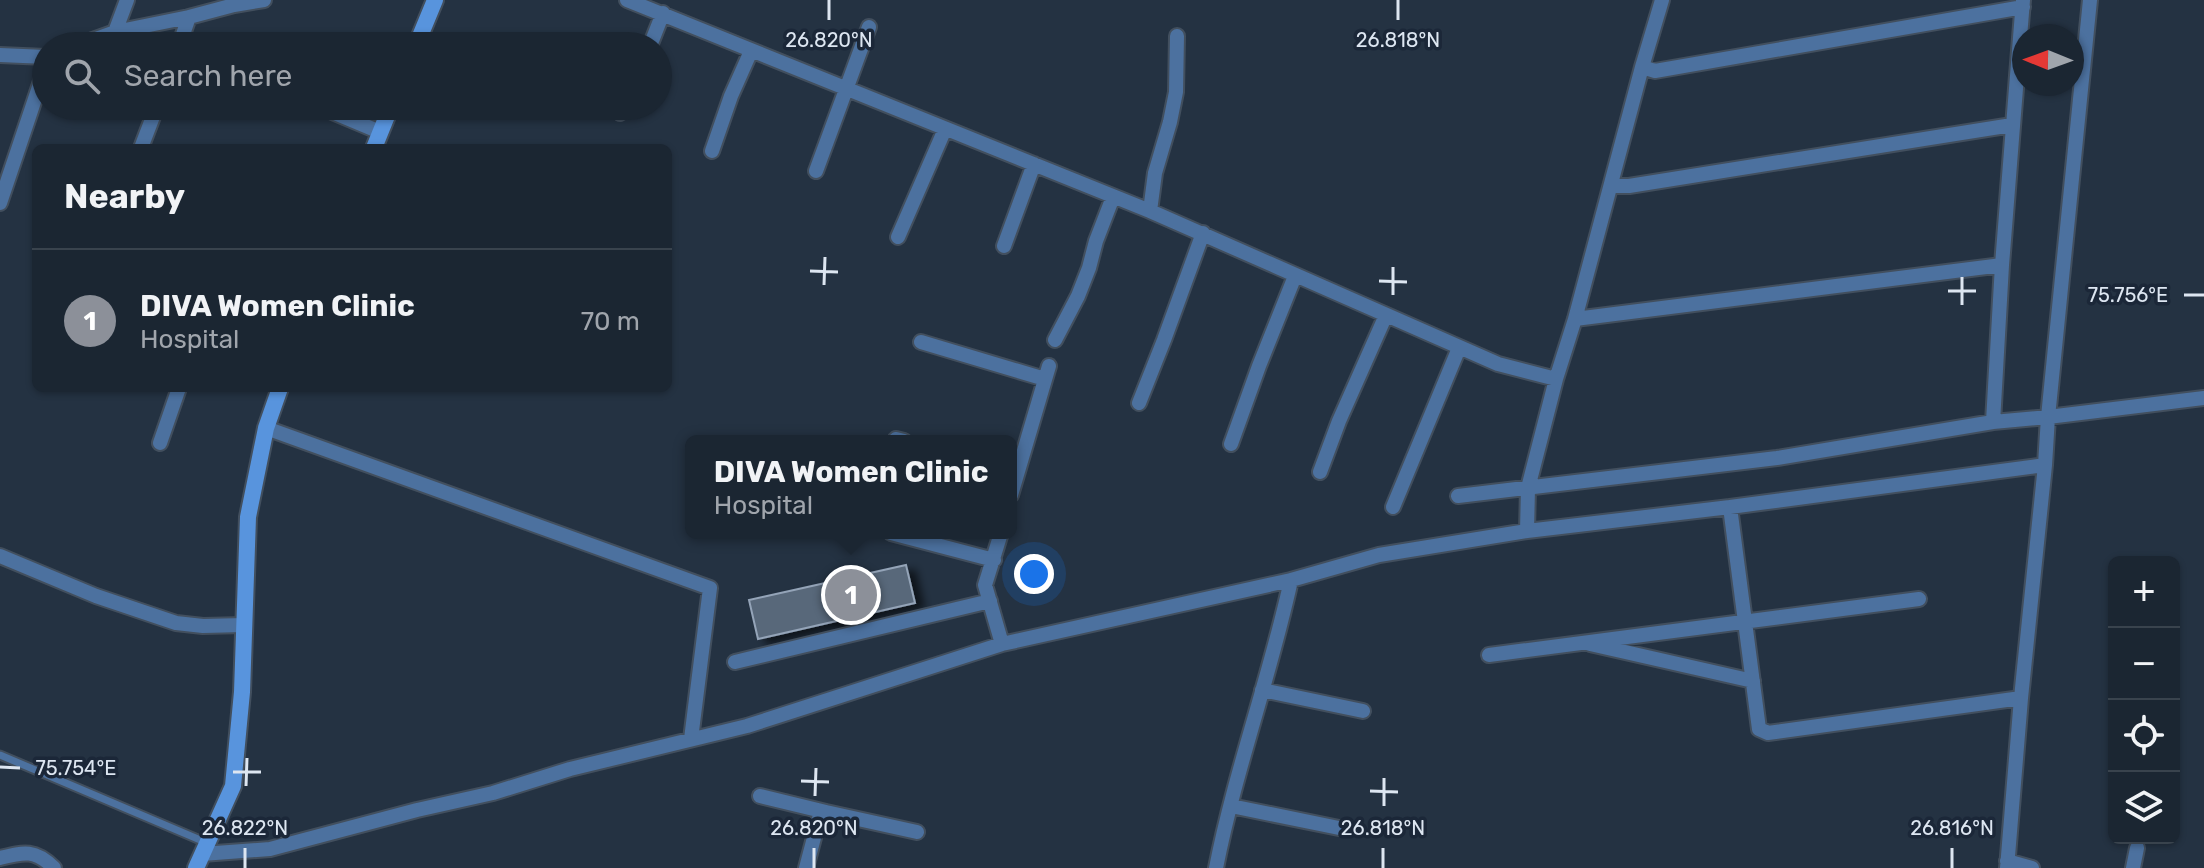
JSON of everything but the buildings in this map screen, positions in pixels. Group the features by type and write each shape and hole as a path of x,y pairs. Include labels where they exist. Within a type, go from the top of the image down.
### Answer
{"street":[{"path":"115,32 127,0"},
{"path":"115,32 189,17 235,3 264,0"},
{"path":"422,32 435,0"},
{"path":"627,0 1203,233 1498,364 1556,379"},
{"path":"1527,531 1528,488 1662,0"},
{"path":"2032,868 2007,865 2090,0"},
{"path":"1642,67 1655,71 2023,3 1993,422"},
{"path":"656,32 663,13"},
{"path":"184,32 189,17"},
{"path":"816,171 869,27"},
{"path":"1150,211 1155,173 1176,92 1177,36"},
{"path":"712,151 751,51"},
{"path":"0,55 32,56"},
{"path":"0,203 32,108"},
{"path":"143,144 152,120"},
{"path":"351,120 380,132"},
{"path":"376,144 385,120"},
{"path":"1611,186 1629,186 2012,125"},
{"path":"898,237 945,129"},
{"path":"1004,246 1034,164"},
{"path":"1055,340 1078,296 1113,197"},
{"path":"1139,403 1203,233"},
{"path":"1575,319 2002,265"},
{"path":"1231,444 1295,276"},
{"path":"1320,472 1386,315"},
{"path":"921,342 1047,372 1017,460"},
{"path":"1393,507 1459,348"},
{"path":"1458,496 1777,458 1993,422 2202,398 2204,384"},
{"path":"160,443 178,392"},
{"path":"279,392 266,428 248,517 242,692 233,786 202,855 270,849 493,793 570,769 747,726 1002,644 1291,580 1379,555 1527,531 2045,465"},
{"path":"266,428 710,588 691,739"},
{"path":"1730,507 1759,729 1768,733 2021,698"},
{"path":"914,539 994,560"},
{"path":"999,539 985,585 1002,644"},
{"path":"0,556 96,596 176,623 244,625"},
{"path":"1216,868 1291,580"},
{"path":"1489,655 1919,599"},
{"path":"735,662 990,601"},
{"path":"1581,642 1753,681"},
{"path":"1262,690 1363,711"},
{"path":"760,796 917,832"},
{"path":"1231,806 1339,828"},
{"path":"806,868 820,815 826,812"},
{"path":"2133,868 2137,848"},
{"path":"0,858 23,852 38,855 54,868"}],"lane":[{"path":"0,755 202,855"}],"place":[{"name":"DIVA Women Clinic","path":"851,595"}]}
